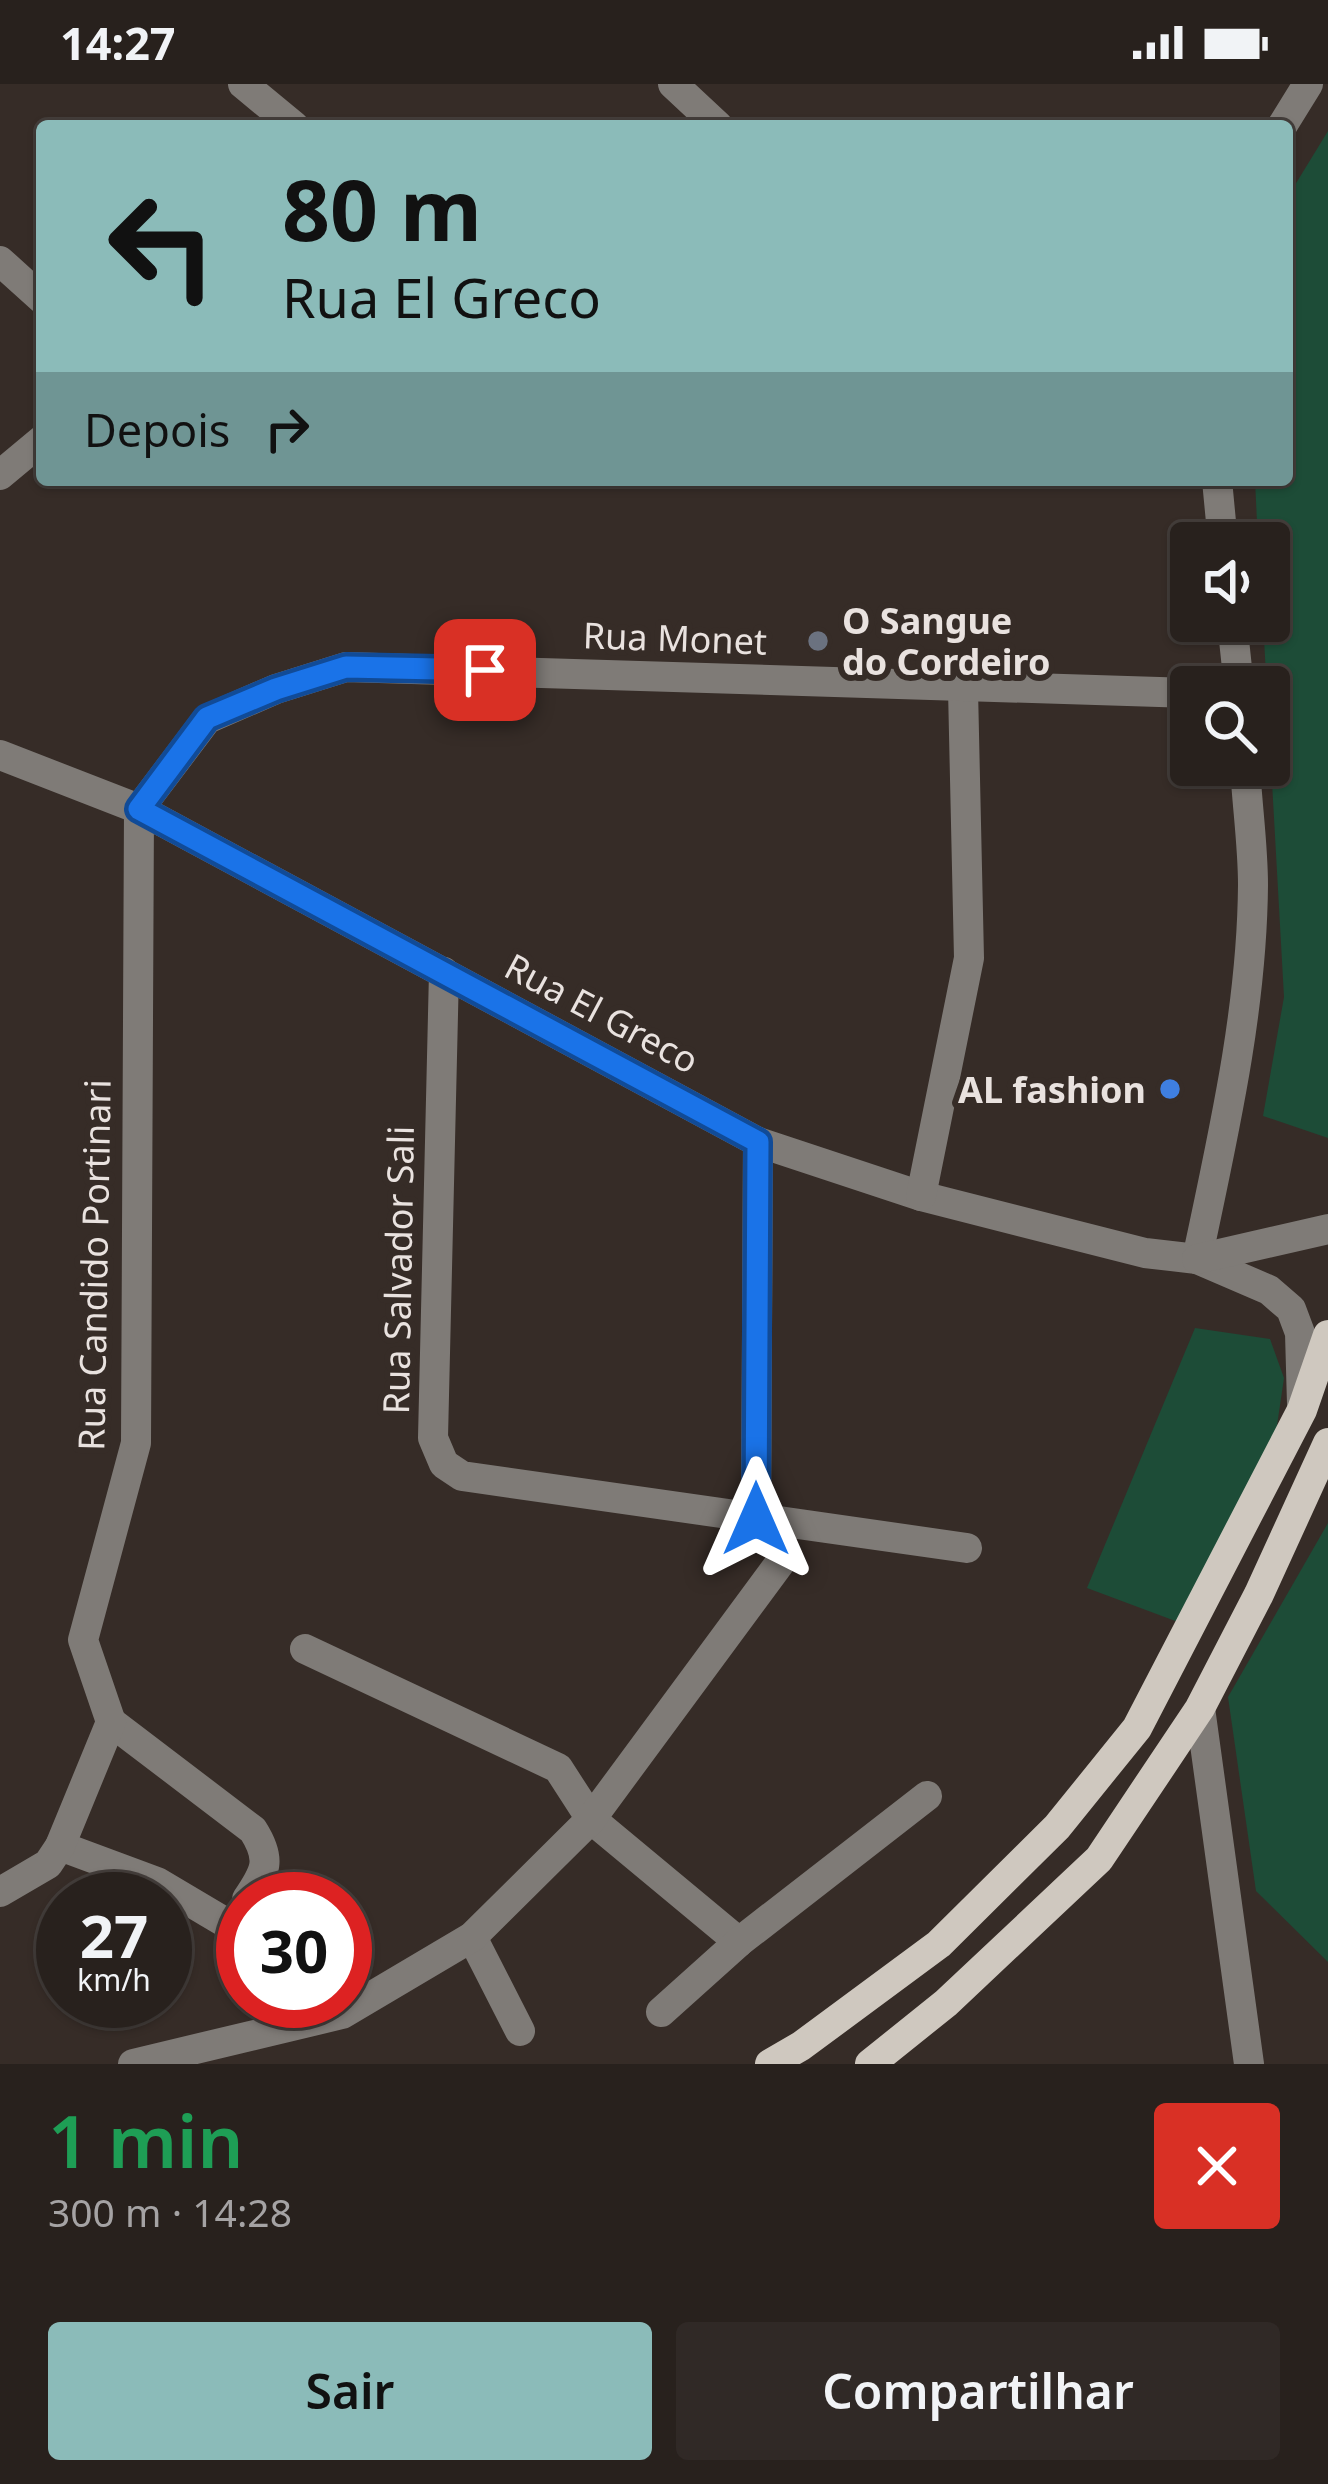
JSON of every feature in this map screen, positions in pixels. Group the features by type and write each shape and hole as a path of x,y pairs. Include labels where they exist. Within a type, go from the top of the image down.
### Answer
{"main road":[{"path":"770,2064 939,1944 1057,1828 1137,1728 1302,1410 1328,1335"},
{"path":"871,2064 946,2003 1099,1859 1200,1708 1328,1443"}],"street":[{"path":"243,84 287,120"},
{"path":"673,84 712,120"},
{"path":"1286,120 1308,84"},
{"path":"0,261 36,294"},
{"path":"0,475 36,445"},
{"path":"1217,486 1221,522"},
{"name":"Rua Monet","path":"139,809 207,718 346,667 1170,693"},
{"path":"921,1196 970,958 963,689"},
{"name":"Rua El Greco","path":"0,754 139,809 758,1142 921,1196 1145,1253 1197,1259 1269,1290 1291,1309 1300,1333 1302,1410"},
{"path":"1197,1259 1232,1093 1245,992 1253,885 1246,786"},
{"name":"Rua Candido Portinari","path":"111,1722 83,1640 136,1443 139,809"},
{"name":"Rua Salvador Sali","path":"444,972 433,1438 444,1464 462,1476 756,1519"},
{"path":"758,1142 756,1519 968,1549"},
{"name":"Rua El Greco","path":"1197,1259 1328,1229"},
{"path":"372,1988 472,1937 591,1819 785,1556"},
{"path":"305,1648 558,1768 591,1819 740,1942"},
{"path":"1200,1708 1249,2064"},
{"path":"0,1892 48,1864 60,1846 111,1722 253,1830 266,1851 263,1872"},
{"path":"661,2012 740,1942 927,1796"},
{"path":"60,1846 216,1905"},
{"path":"472,1937 520,2031"},
{"path":"133,2064 262,2028"}],"green space":[{"path":"1328,131 1328,1138 1263,1116 1284,997 1272,786 1290,786 1290,666 1266,666 1264,642 1290,642 1290,522 1257,522 1255,486 1293,486 1293,188"},
{"path":"1195,1328 1270,1339 1284,1378 1275,1439 1178,1622 1087,1588"},
{"path":"1328,1523 1328,1962 1256,1891 1228,1697"}],"place":[{"name":"O Sangue do Cordeiro","path":"818,641"},
{"name":"AL fashion","path":"1170,1089"}],"route":[{"path":"485,670 346,667 276,689 207,718 139,809 758,1142 756,1519"}]}
